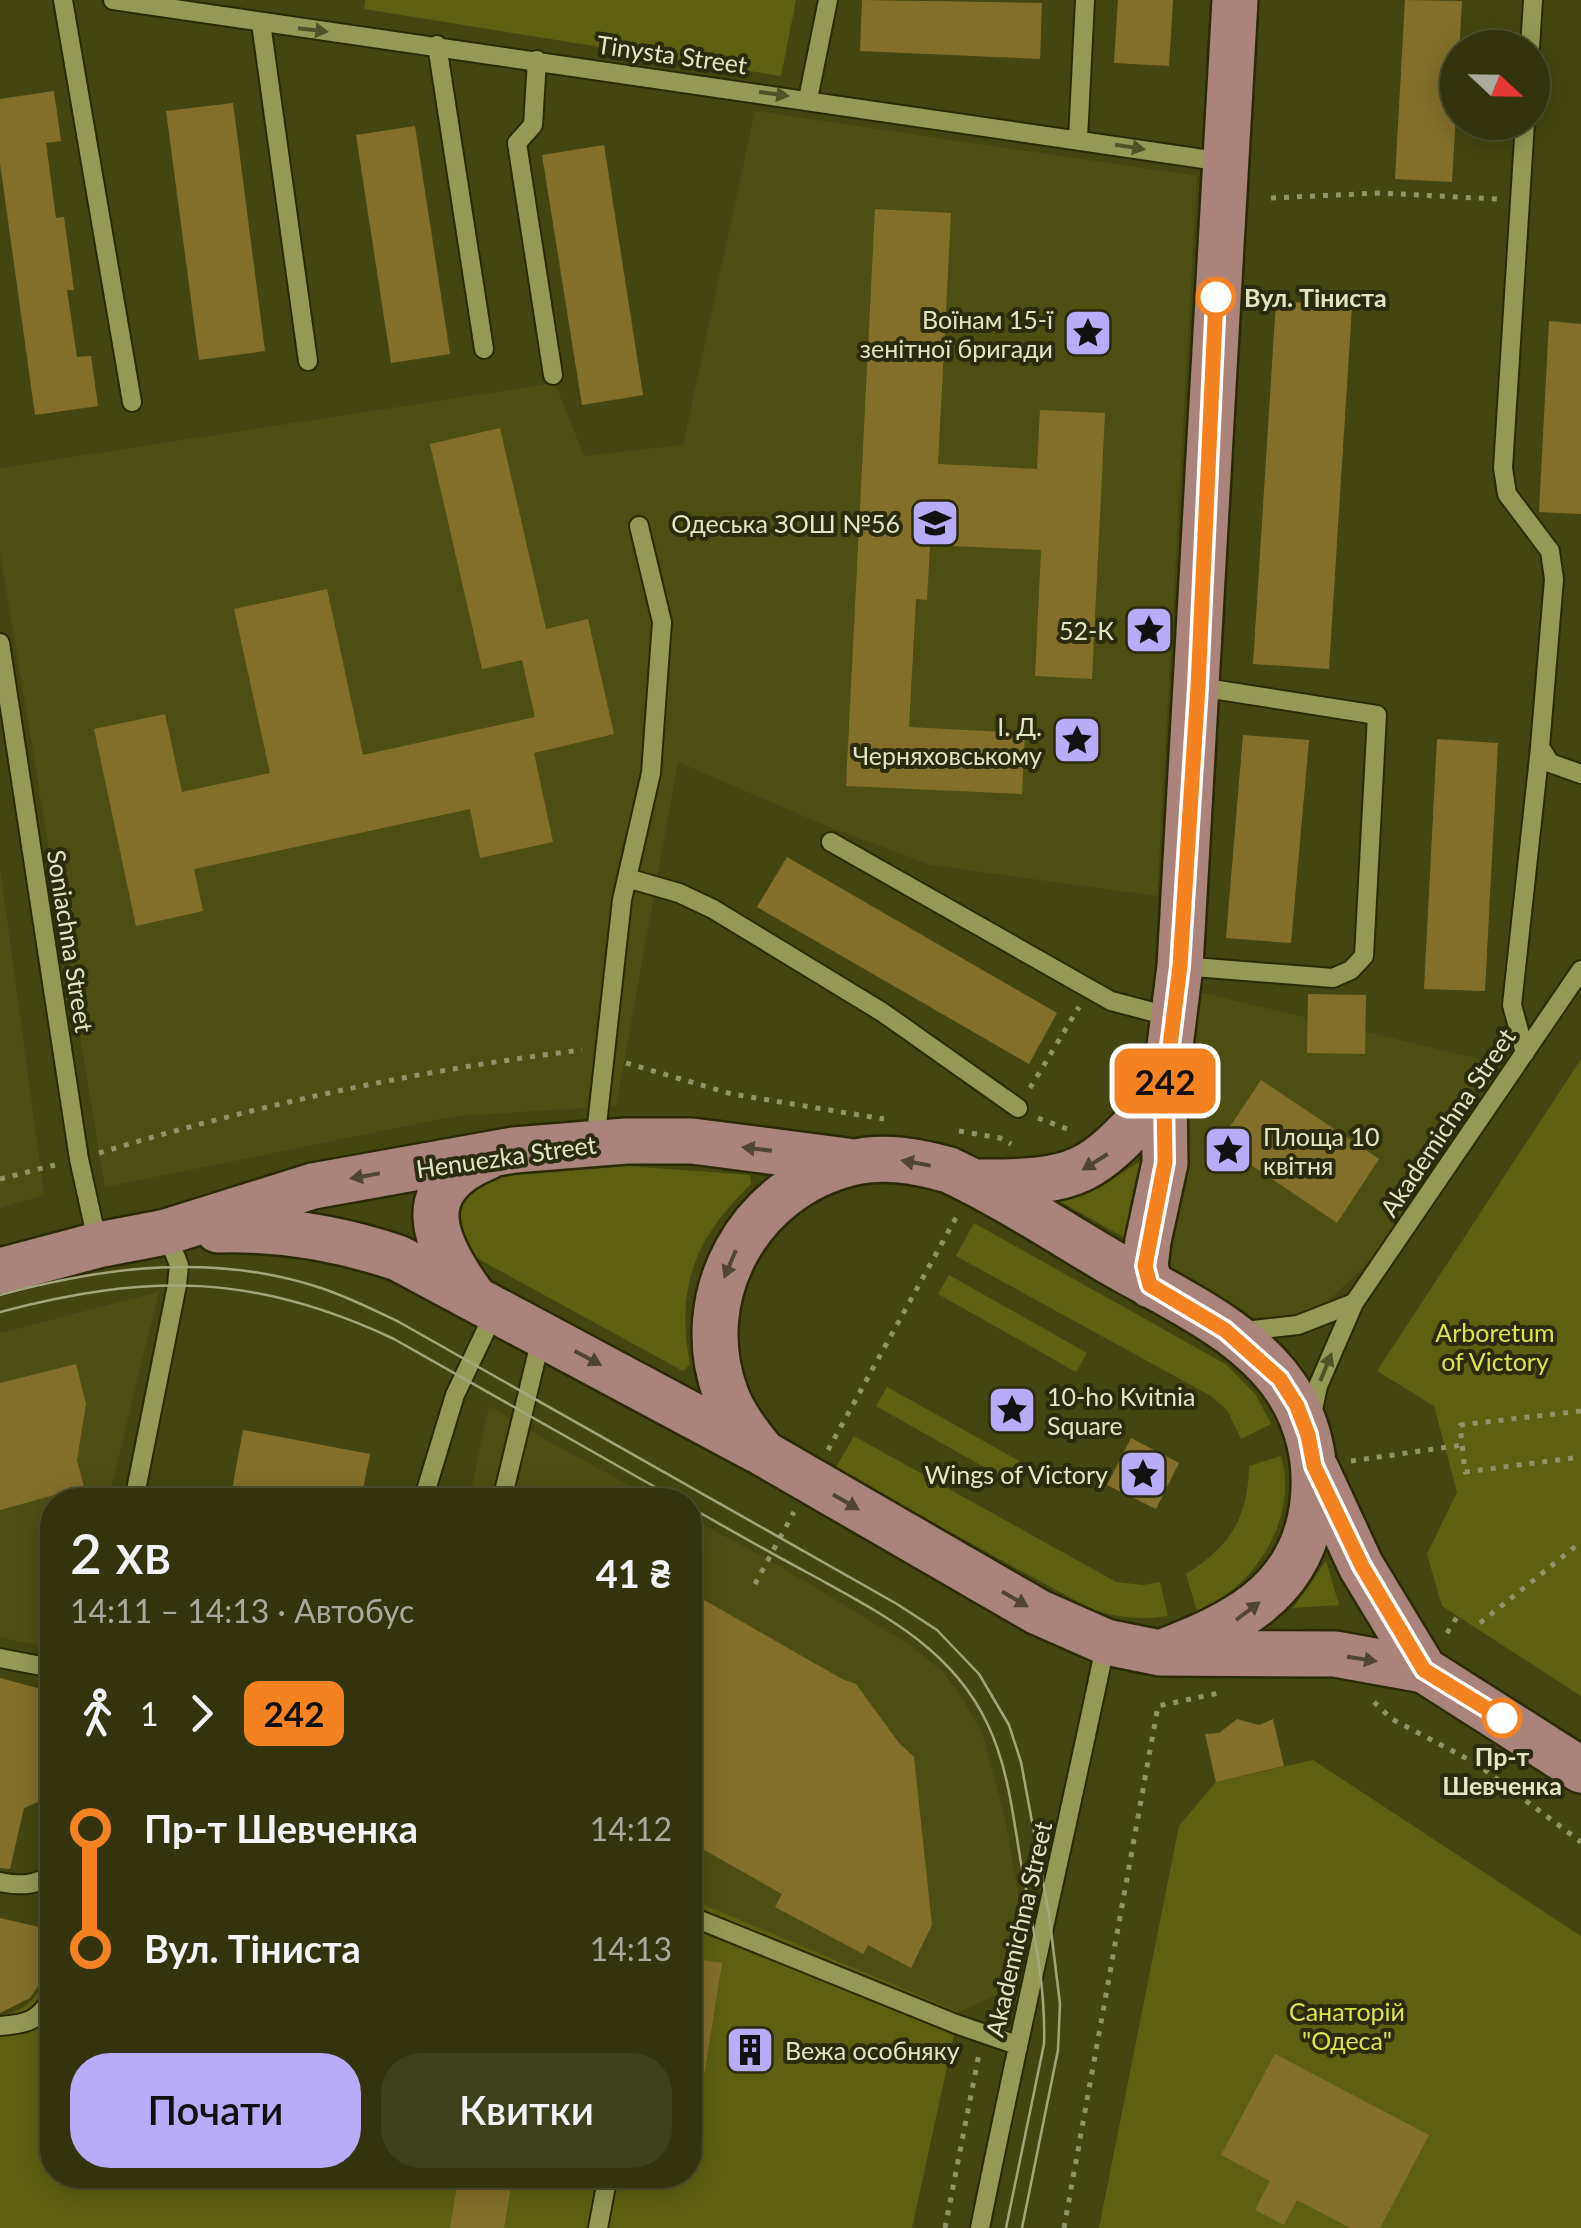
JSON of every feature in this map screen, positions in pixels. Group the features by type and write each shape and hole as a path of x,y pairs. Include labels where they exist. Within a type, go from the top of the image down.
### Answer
{"main road":[{"path":"1150,1285 1145,1266 1165,1162 1164,1094 1180,966 1235,0"},
{"path":"975,1182 1029,1183 1076,1173 1114,1150 1164,1094"},
{"name":"Henuezka Street","path":"0,1271 166,1232 313,1186 514,1150 692,1141 854,1162"},
{"path":"484,1302 445,1256 435,1225 438,1198 453,1175 468,1164 514,1150"},
{"path":"1424,1670 1362,1566 1311,1450 1297,1406 1280,1379 1225,1330 975,1182 918,1161 886,1158 821,1172 791,1188 765,1209 744,1235 722,1281 714,1331 726,1397 742,1427 763,1453 1038,1612 1106,1642 1160,1653 1335,1654 1424,1670 1581,1770"},
{"name":"Henuezka Street","path":"166,1232 290,1231 351,1242 398,1258 763,1453"},
{"path":"1160,1653 1229,1624 1272,1591 1289,1570 1310,1520 1311,1450"}],"street":[{"path":"63,0 132,402"},
{"name":"Tinysta Street","path":"113,0 1224,162"},
{"path":"808,99 828,0"},
{"path":"1078,139 1085,0"},
{"path":"1531,30 1532,0"},
{"path":"261,23 308,362"},
{"path":"437,46 484,349"},
{"path":"537,60 533,125 517,143 552,375"},
{"path":"1524,140 1503,468 1507,494 1550,550 1554,579 1512,1005 1524,1053"},
{"path":"595,1143 627,878 651,773 662,622 639,526"},
{"name":"Soniachna Street","path":"0,643 3,686 79,1159 98,1246"},
{"path":"1180,966 1333,978 1352,970 1364,956 1377,715 1198,687"},
{"path":"1540,747 1550,763 1581,774"},
{"path":"831,842 1111,1001 1174,1018"},
{"path":"627,878 679,893 713,909 882,1012 1018,1108"},
{"name":"Akademichna Street","path":"1311,1450 1318,1386 1354,1303 1581,970"},
{"path":"136,1488 177,1284 179,1264 166,1232"},
{"path":"427,1488 484,1302"},
{"path":"1225,1330 1268,1330 1298,1324 1354,1303"},
{"path":"505,1488 542,1334"},
{"name":"Akademichna Street","path":"980,2228 1016,2044 1049,1914 1106,1642"},
{"path":"0,1658 40,1666"},
{"path":"0,1882 20,1886 40,1881"},
{"path":"702,1921 1016,2044"},
{"path":"0,2026 30,2024 40,2012"},
{"path":"598,2228 606,2188"}],"path":[{"path":"1271,198 1380,193 1520,200"},
{"path":"1018,1108 1090,988"},
{"path":"791,1114 792,1104"},
{"path":"755,1584 1000,1138"},
{"path":"1581,1411 1460,1425 1465,1472 1581,1456"},
{"path":"1311,1450 1462,1446"},
{"path":"1480,1624 1581,1542"},
{"path":"1064,2228 1158,1706 1227,1692"},
{"path":"1360,1698 1376,1703 1392,1720 1477,1764 1581,1842"},
{"path":"946,2228 983,2034"}],"shaded area":[{"path":"755,111 1197,176 1157,896 931,865 829,827 678,762 616,1106 456,1116 105,1187 0,552 0,468 555,383 584,456 683,445"},
{"path":"0,867 44,1195 0,1208"},
{"path":"1190,990 1496,1063 1372,1258 1314,1315 1242,1318 1156,1265"},
{"path":"159,1292 111,1488 40,1488 40,1646 0,1637 0,1333"},
{"path":"489,1406 635,1488 472,1488"},
{"path":"702,1524 768,1559 910,1645 944,1673 982,1733 1005,1819 1020,1903 1003,1992 959,2012 702,1904"}],"green space":[{"path":"365,0 796,0 781,76 364,9"},
{"name":"Arboretum of Victory","path":"1581,1059 1581,1696 1442,1606 1427,1554 1457,1492 1434,1406 1377,1371"},
{"path":"1147,1157 1127,1239 1054,1198 1104,1184"},
{"path":"574,1162 750,1175 751,1184 716,1224 694,1265 685,1311 690,1364 683,1371 482,1261 458,1241 456,1196 487,1175"},
{"path":"974,1223 1227,1365 1256,1395 1271,1424 1241,1439 1227,1410 1211,1396 956,1256"},
{"path":"949,1275 1087,1353 1076,1372 938,1294"},
{"path":"887,1387 1023,1463 1012,1483 876,1406"},
{"path":"854,1436 1116,1582 1160,1582 1168,1616 1128,1617 1089,1608 835,1469"},
{"path":"1281,1456 1284,1503 1268,1548 1237,1586 1197,1611 1186,1574 1214,1553 1234,1529 1245,1501 1249,1466"},
{"path":"1326,1561 1339,1605 1293,1608"},
{"name":"Санаторій \"Одеса\"","path":"1313,1760 1581,1936 1581,2228 1099,2228 1179,1826 1216,1782"},
{"path":"702,1904 959,2012 912,2228 0,2228 0,2015 26,2006 40,1989 40,2188 702,2188"}],"building":[{"path":"862,0 1042,3 1040,59 860,51"},
{"path":"1118,0 1173,0 1169,66 1114,63"},
{"path":"1405,0 1462,1 1460,30 1440,30 1440,140 1454,140 1452,182 1395,179"},
{"path":"54,91 61,141 46,143 56,218 64,217 74,290 67,290 77,357 91,356 98,406 35,415 0,163 0,99"},
{"path":"233,103 265,351 199,360 166,111"},
{"path":"415,126 450,354 391,363 356,135"},
{"path":"604,145 643,395 582,405 542,155"},
{"path":"875,209 951,213 938,464 1037,469 1040,410 1105,413 1092,679 1035,676 1041,550 930,545 927,600 916,599 909,727 1025,733 1022,794 846,786"},
{"path":"1276,301 1352,306 1329,669 1253,664"},
{"path":"1549,321 1581,324 1581,514 1539,512"},
{"path":"500,428 546,629 588,619 614,734 534,753 553,842 480,858 470,809 194,869 203,911 136,926 94,729 165,714 182,792 270,773 234,609 327,589 363,755 535,717 522,660 482,669 430,444"},
{"path":"1243,735 1309,740 1291,943 1226,938"},
{"path":"1437,739 1498,743 1485,991 1424,989"},
{"path":"787,857 1057,1013 1029,1064 757,907"},
{"path":"1308,994 1366,995 1365,1054 1307,1053"},
{"path":"1261,1080 1379,1159 1337,1223 1219,1143"},
{"path":"76,1364 86,1404 77,1460 84,1487 40,1488 40,1499 0,1510 0,1383"},
{"path":"243,1430 370,1454 363,1488 232,1488"},
{"path":"1131,1438 1179,1463 1156,1509 1107,1485"},
{"path":"702,1599 856,1684 899,1743 914,1757 932,1925 911,1968 868,1945 863,1954 775,1907 782,1894 702,1849"},
{"path":"0,1678 40,1689 40,1801 24,1808 10,1869 0,1868"},
{"path":"1237,1719 1259,1725 1273,1719 1284,1766 1216,1782 1205,1734 1219,1733"},
{"path":"0,1918 40,1927 40,1983 30,1998 0,2013"},
{"path":"702,1960 722,1963 702,2076"},
{"path":"1275,2054 1429,2135 1380,2228 1350,2228 1297,2200 1284,2225 1255,2210 1270,2181 1221,2155"},
{"path":"457,2188 511,2188 504,2228 450,2228"}],"tram line":[{"path":"0,1295 80,1277 160,1268 201,1267 281,1277 331,1292 399,1322 692,1488"},
{"path":"0,1312 104,1290 153,1286 200,1286 294,1301 394,1339 657,1488"},
{"path":"702,1494 937,1630 979,1674 1009,1725 1021,1762 1049,1914 1060,2004 1058,2050 1022,2228"},
{"path":"702,1514 862,1603 911,1635 954,1673 987,1723 1009,1791 1037,1953 1044,2021 1044,2044 1006,2228"}],"bus line":[{"name":"242","path":"1216,297 1180,966 1164,1094 1165,1162 1145,1266 1150,1285 1225,1330 1280,1379 1297,1406 1314,1466 1362,1566 1424,1670 1502,1718"}],"place":[{"name":"Вул. Тіниста","path":"1216,297"},
{"name":"Воїнам 15-ї зенітної бригади","path":"1088,333"},
{"name":"Одеська ЗОШ №56","path":"935,523"},
{"name":"52-К","path":"1149,630"},
{"name":"І. Д. Черняховському","path":"1077,740"},
{"name":"Площа 10 квітня","path":"1228,1150"},
{"name":"10-ho Kvitnia Square","path":"1012,1410"},
{"name":"Wings of Victory","path":"1143,1474"},
{"name":"Пр-т Шевченка","path":"1502,1718"},
{"name":"Вежа особняку","path":"750,2050"}]}
